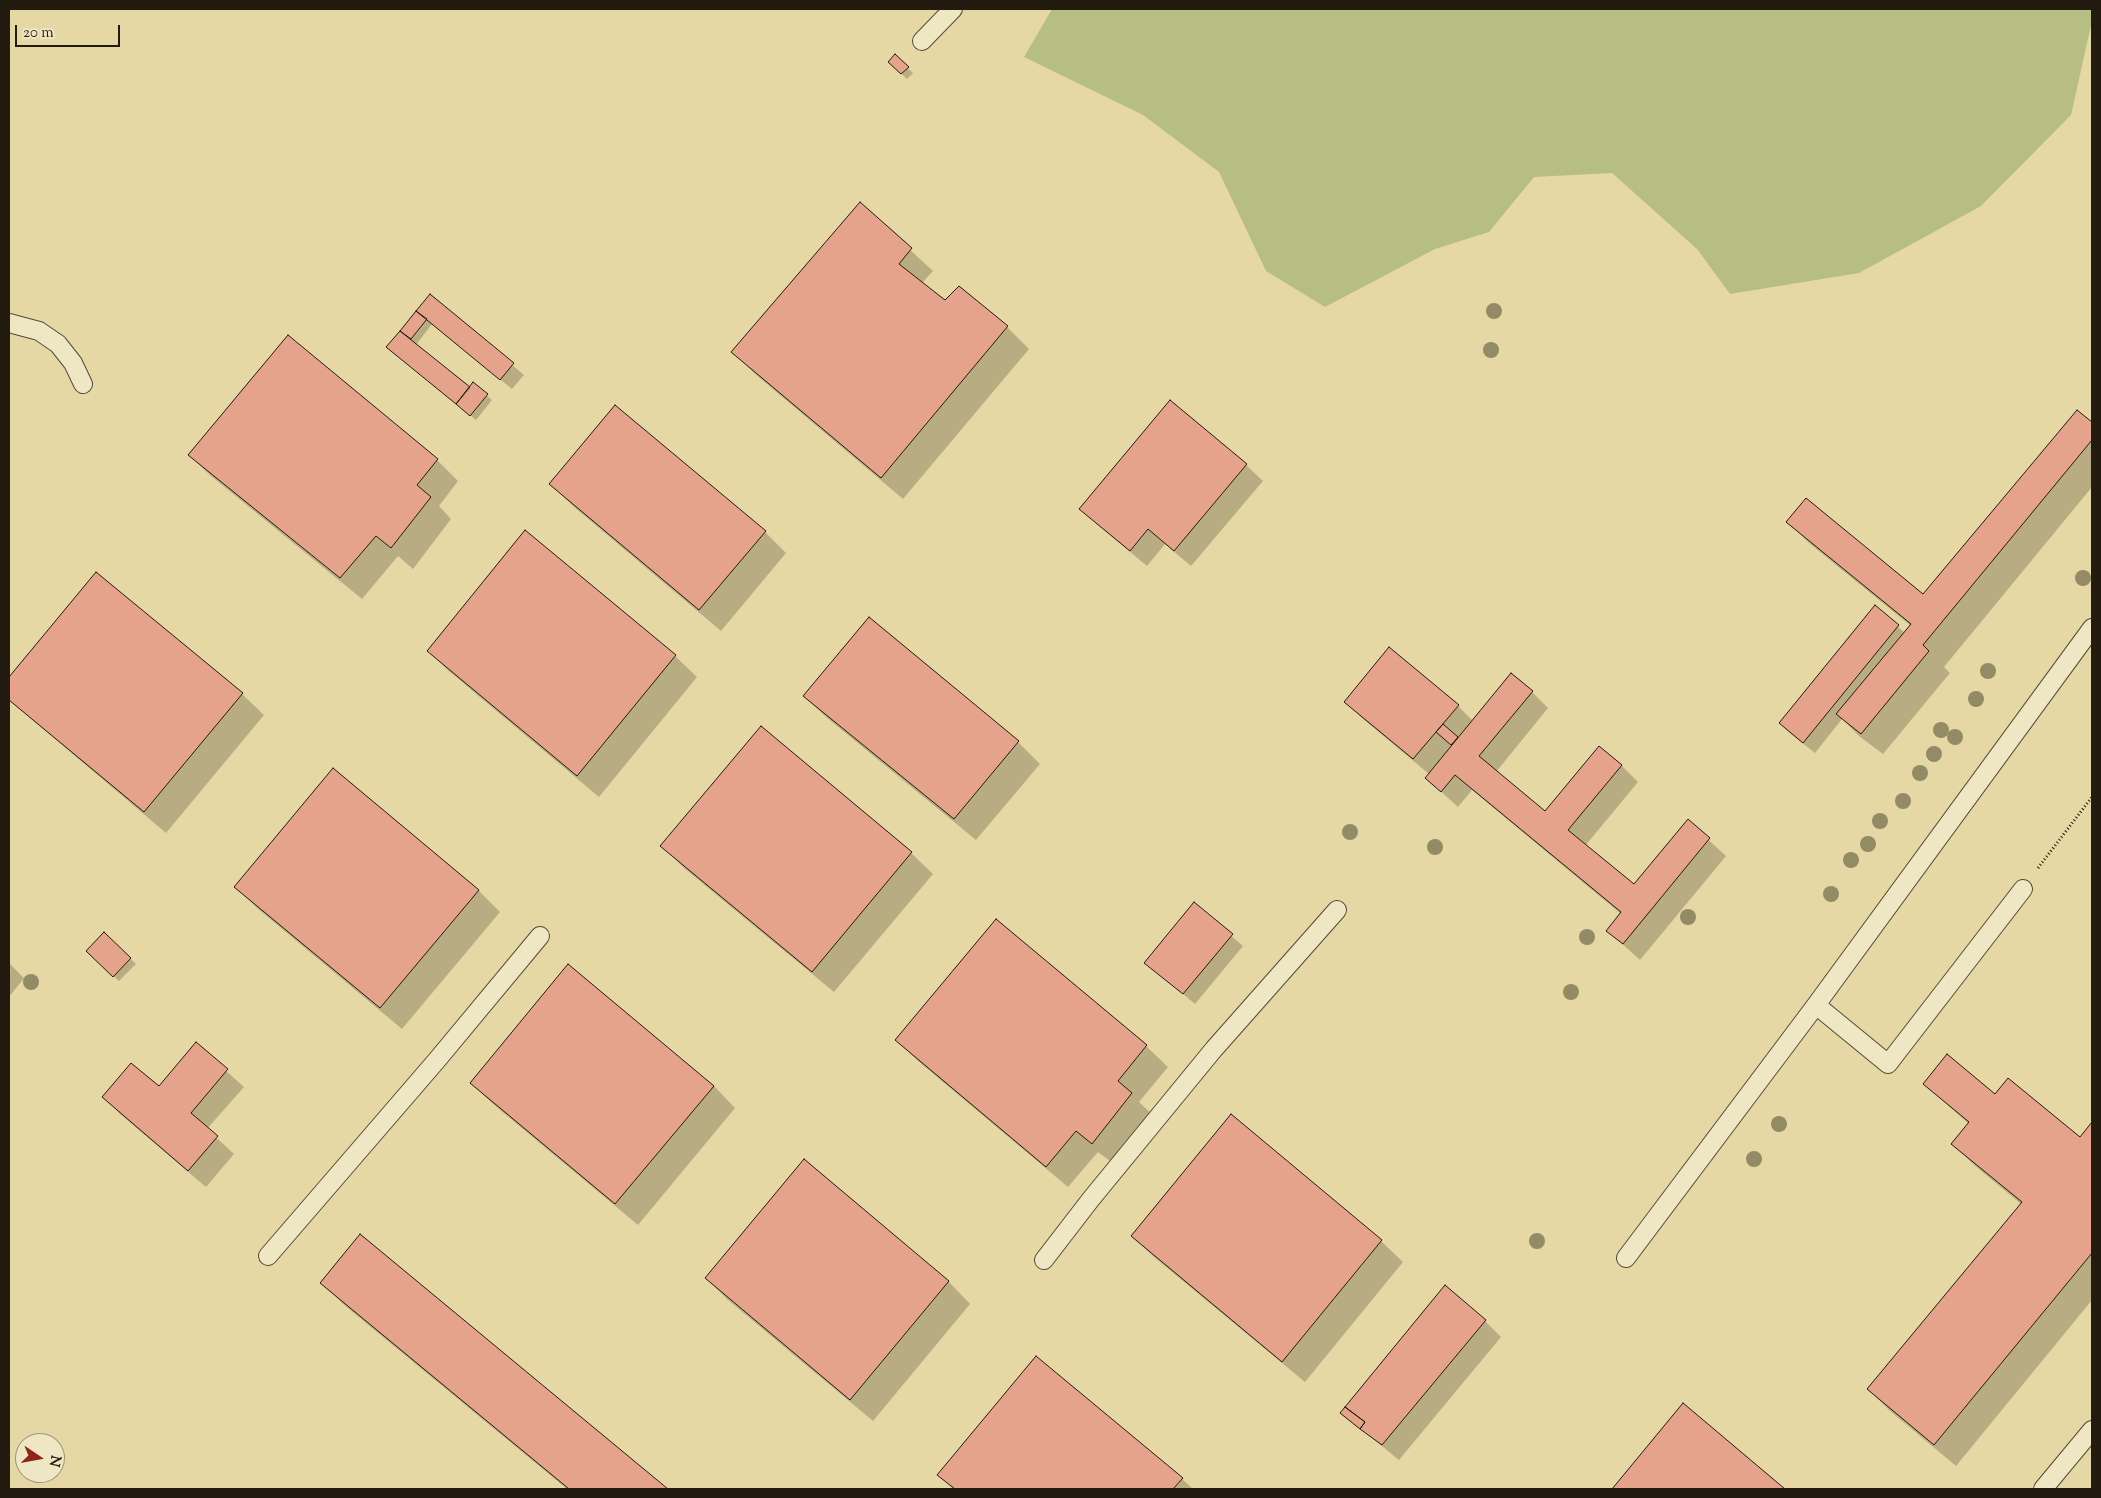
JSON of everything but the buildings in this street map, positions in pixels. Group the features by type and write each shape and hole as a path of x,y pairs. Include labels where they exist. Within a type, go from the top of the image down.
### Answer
{"lane":[{"path":"922,41 953,9"},
{"path":"9,323 39,331 58,344 73,363 83,384"},
{"path":"1626,1258 1816,1005 2092,628"},
{"path":"1816,1005 1888,1064 2023,889"},
{"path":"1044,1260 1214,1049 1337,910"},
{"path":"268,1256 437,1060 540,936"},
{"path":"2043,1489 2092,1430"}],"path":[{"path":"2023,889 2092,797"}],"green space":[{"path":"1052,9 2092,9 2092,21 2071,115 1981,206 1859,273 1730,294 1697,249 1612,173 1534,177 1489,232 1435,249 1325,307 1266,271 1219,172 1143,115 1024,57"}]}
